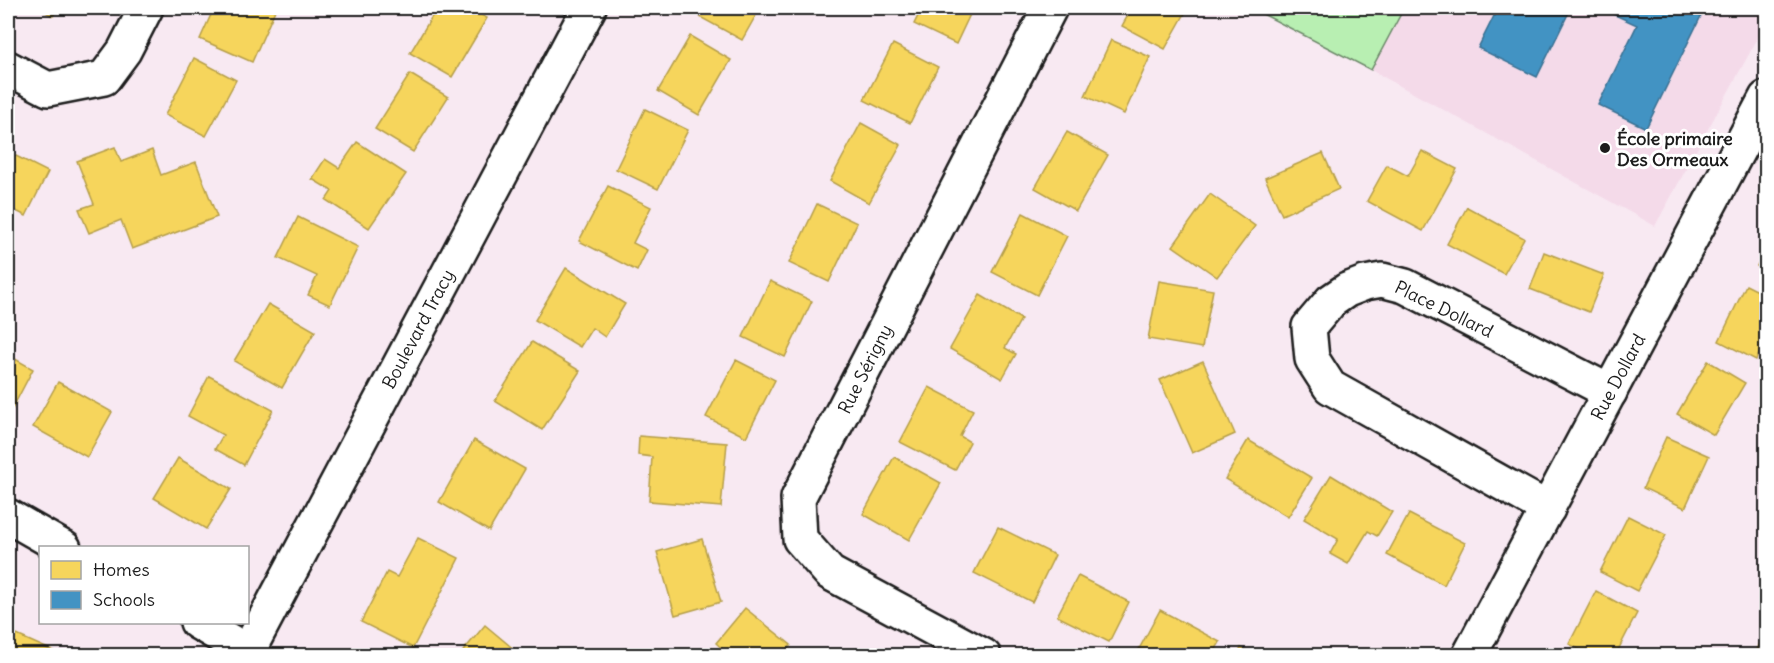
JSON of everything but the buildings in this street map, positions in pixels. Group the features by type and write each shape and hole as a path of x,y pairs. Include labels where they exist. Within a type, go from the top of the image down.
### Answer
{"street":[{"path":"8,68 48,89 104,78 124,51 146,8"},
{"name":"Boulevard Tracy","path":"251,653 589,8"},
{"name":"Rue Sérigny","path":"984,656 830,573 800,539 798,498 1050,8"},
{"name":"Rue Dollard","path":"1470,656 1767,98"},
{"name":"Place Dollard","path":"1548,508 1330,387 1312,359 1309,327 1331,301 1347,290 1382,280 1405,286 1610,392"},
{"path":"8,516 60,546"},
{"path":"200,624 251,653"}],"shaded area":[{"name":"École primaire Des Ormeaux","path":"1404,8 1766,8 1766,23 1655,226 1371,70"}],"green space":[{"path":"1251,8 1404,8 1371,70"}],"place":[{"name":"École primaire Des Ormeaux","path":"1605,148"}]}
